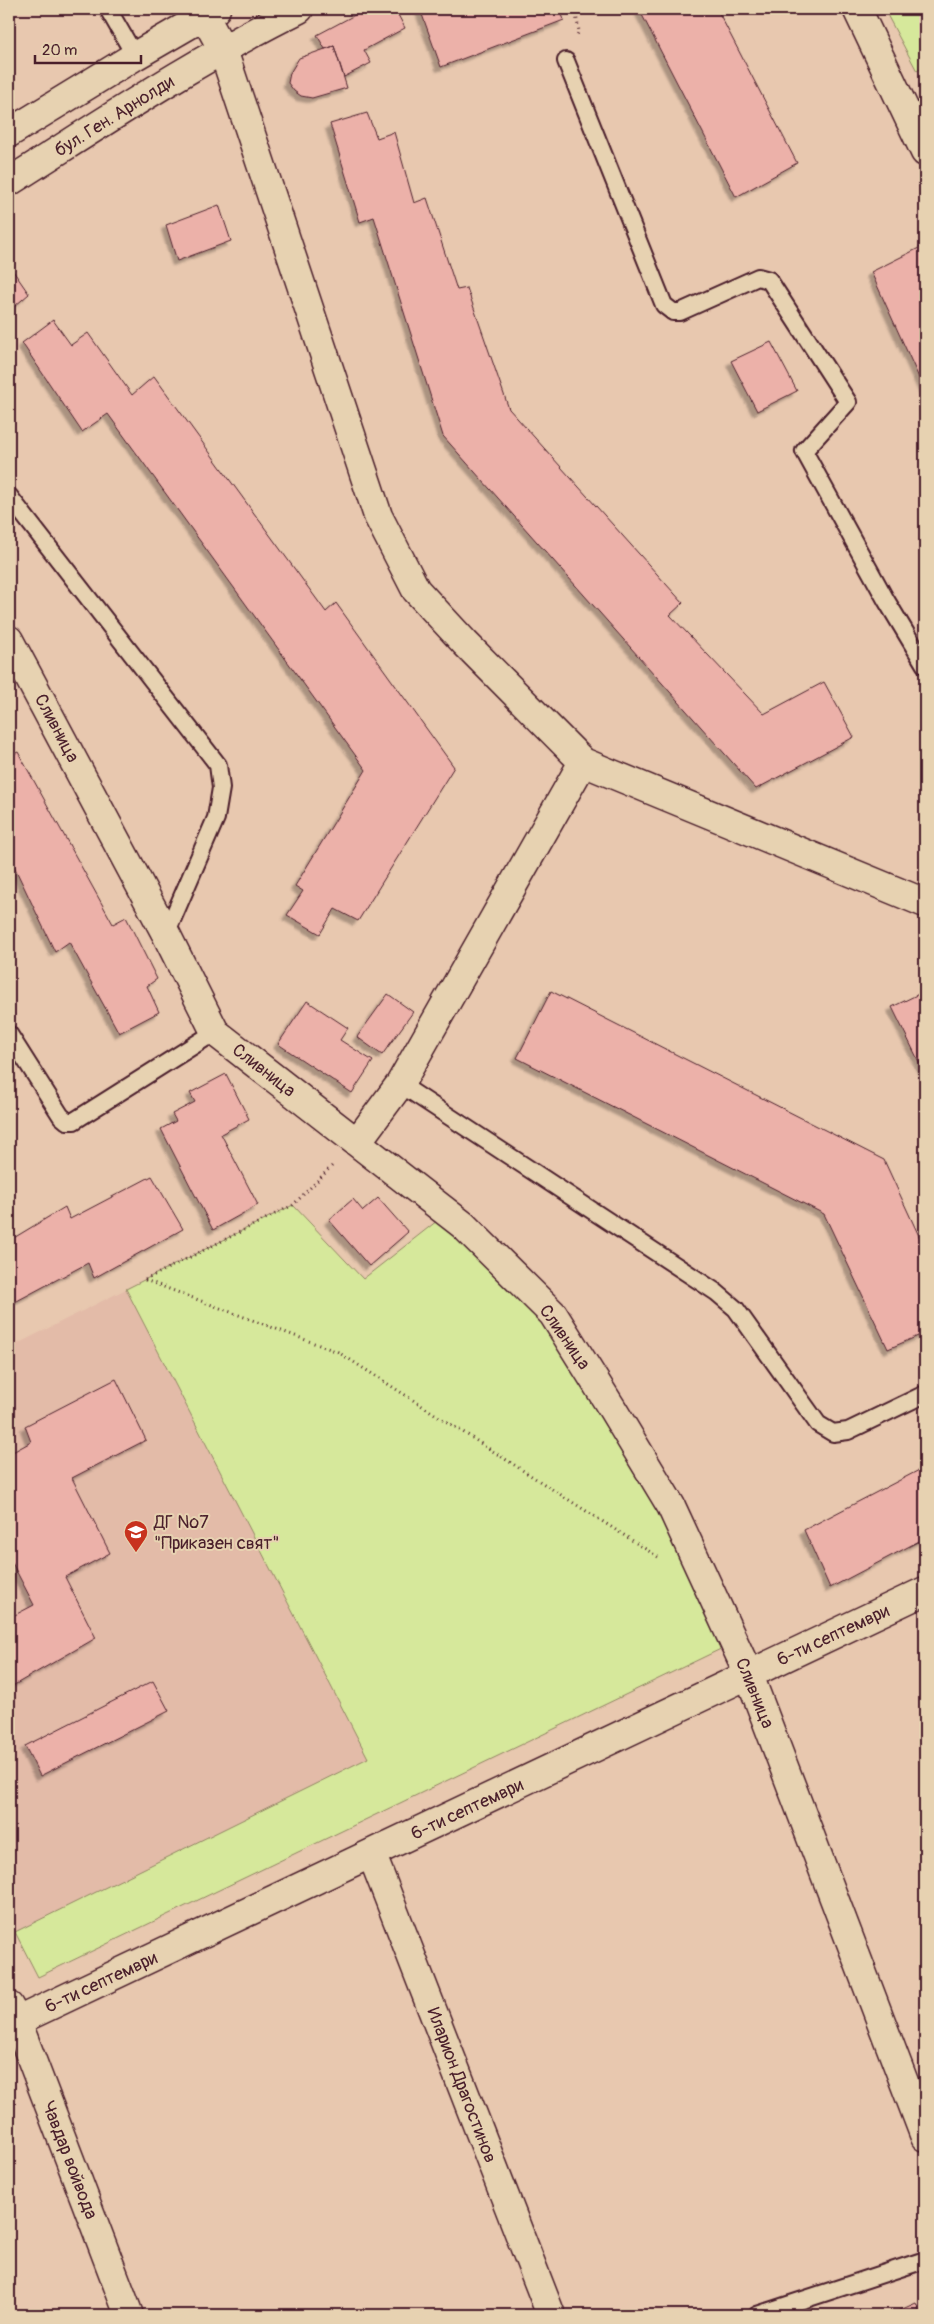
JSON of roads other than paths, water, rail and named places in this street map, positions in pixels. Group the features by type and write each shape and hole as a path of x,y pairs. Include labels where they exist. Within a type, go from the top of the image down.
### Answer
{"street":[{"name":"бул. Ген. Арнолди","path":"9,182 154,90 259,29 299,9"},
{"path":"857,9 925,152"},
{"path":"9,134 210,12 378,516 416,590 465,643 583,762 925,903"},
{"name":"Сливница","path":"9,640 166,934 215,1032 463,1225 553,1314 671,1506 749,1675 925,2137"},
{"path":"357,1142 400,1084 583,762"},
{"name":"6-ти септември","path":"12,2017 372,1855 925,1592"},
{"name":"Иларион Драгостинов","path":"372,1855 552,2315"},
{"name":"Чавдар войвода","path":"12,2017 129,2315"}],"lane":[{"path":"108,9 135,56"},
{"path":"566,61 664,305 673,312 680,312 758,277 768,280 848,402 804,451 886,600 925,665"},
{"path":"9,496 218,764 221,788 216,818 190,883 166,934"},
{"path":"9,1034 61,1116 67,1120 74,1121 215,1032"},
{"path":"400,1084 716,1292 736,1309 818,1424 833,1433 848,1431 925,1394"},
{"path":"757,2315 925,2260"}],"place":[{"name":"ДГ №7 \"Приказен свят\"","path":"136,1553"}]}
